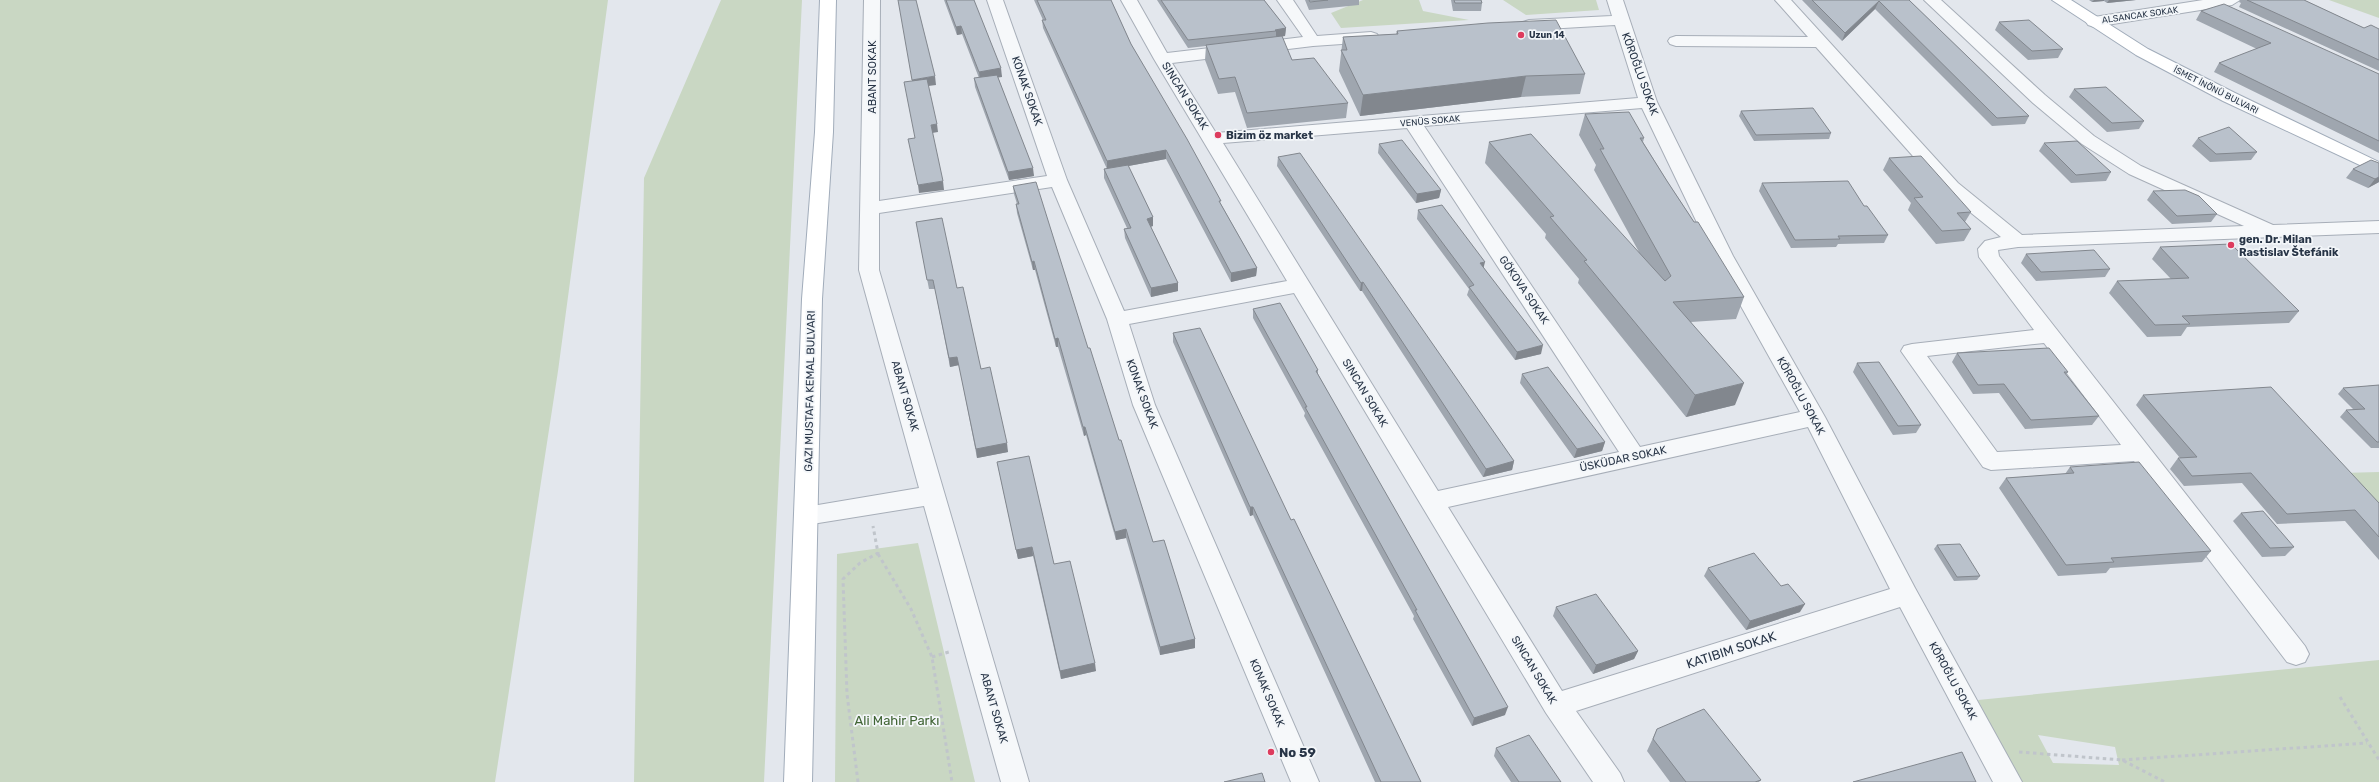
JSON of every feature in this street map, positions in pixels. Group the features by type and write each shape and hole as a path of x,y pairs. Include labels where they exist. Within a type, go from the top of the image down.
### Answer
{"main road":[{"path":"798,782 812,299 824,132 828,0"},
{"path":"2060,0 2142,52 2379,169"}],"street":[{"name":"ABANT SOKAK","path":"872,0 871,208 869,270 1015,782"},
{"name":"KONAK SOKAK","path":"995,0 1058,180 1117,319 1144,405 1305,782"},
{"name":"SINCAN SOKAK","path":"1129,0 1162,58 1431,502 1556,705 1610,782"},
{"path":"1285,0 1313,41"},
{"path":"1783,0 1951,187 2018,241"},
{"path":"1932,0 2039,99 2088,140 2135,170 2270,231"},
{"name":"ALSANCAK SOKAK","path":"2094,22 2217,4 2235,7"},
{"path":"1512,27 1618,10"},
{"name":"KÖROĞLU SOKAK","path":"1618,10 1648,102 1723,256 1814,417 1906,595 2008,782"},
{"path":"1162,58 1313,41 1390,35"},
{"path":"1676,41 1820,42"},
{"name":"VENÜS SOKAK","path":"1212,139 1648,102"},
{"name":"GÖKOVA SOKAK","path":"1413,123 1635,457"},
{"path":"871,208 1058,180"},
{"path":"2296,654 2049,335 1990,257 1988,249 1992,245 2018,241 2379,227"},
{"path":"1117,319 1300,285"},
{"path":"2049,335 1912,351 1992,461 2139,452"},
{"name":"ÜSKÜDAR SOKAK","path":"1431,502 1814,417"},
{"path":"806,516 934,495"},
{"name":"KATIBIM SOKAK","path":"1556,705 1906,595"}],"path":[{"path":"870,505 878,554 911,609 932,657 952,782"},
{"path":"858,782 847,694 843,580 860,563 878,554"},
{"path":"2340,696 2367,743 2379,760"},
{"path":"1991,750 2122,760 2367,743"},
{"path":"2122,760 2164,782"}],"green space":[{"path":"0,0 608,0 558,371 495,782 0,782"},
{"path":"721,0 802,0 764,782 634,782 644,178"},
{"path":"1363,0 1419,0 1423,11 1469,20 1341,28 1331,13"},
{"path":"1503,0 1596,0 1599,10 1526,15"},
{"path":"2329,0 2379,0 2379,18"},
{"path":"2379,472 2379,515 2342,473"},
{"name":"Ali Mahir Parkı","path":"918,543 975,782 835,782 837,554"},
{"path":"2379,660 2379,782 2018,782 1978,700","holes":["2038,735 2115,747 2119,765 2053,763"]}],"building":[{"path":"898,0 916,0 935,76 912,80"},
{"path":"946,0 974,0 1001,68 979,72 961,26 956,27"},
{"path":"1037,0 1111,0 1131,44 1187,139 1221,201 1219,201 1257,268 1231,273 1166,150 1107,161 1042,20 1046,20"},
{"path":"1161,0 1264,0 1286,28 1275,30 1276,31 1188,40"},
{"path":"1309,0 1328,0 1310,2"},
{"path":"1454,0 1481,0 1482,3 1455,3"},
{"path":"1812,0 1909,0 2029,116 1997,118 1879,1 1845,33"},
{"path":"2247,0 2304,0 2364,28 2371,25 2379,29 2379,60"},
{"path":"2224,4 2379,74 2379,141 2219,63 2271,43 2201,11"},
{"path":"1556,20 1585,74 1526,76 1363,95 1341,50 1347,50 1343,37 1398,34 1397,31 1488,23"},
{"path":"2029,20 2063,49 2032,51 1999,22"},
{"path":"1282,36 1292,60 1314,58 1348,103 1247,113 1235,77 1219,79 1206,45"},
{"path":"997,75 1033,168 1008,172 974,78"},
{"path":"927,79 937,124 931,125 943,181 918,185 908,139 915,138 904,82"},
{"path":"2106,87 2144,121 2112,123 2074,89"},
{"path":"1813,108 1831,133 1756,135 1741,111"},
{"path":"1629,112 1644,138 1640,138 1694,222 1698,222 1744,297 1673,302 1744,383 1695,395 1584,261 1587,260 1550,217 1554,216 1489,142 1531,134 1665,281 1671,276 1600,149 1604,149 1585,114"},
{"path":"2229,127 2257,152 2216,154 2198,138"},
{"path":"1402,140 1441,190 1417,194 1379,144"},
{"path":"2077,141 2111,172 2076,175 2044,143"},
{"path":"1300,153 1514,461 1486,469 1363,282 1361,283 1278,157"},
{"path":"1921,156 1971,212 1957,213 1971,229 1942,231 1914,198 1923,197 1889,158"},
{"path":"2371,160 2379,163 2379,177 2375,179 2353,169"},
{"path":"1128,165 1153,217 1147,219 1178,283 1151,288 1124,229 1131,228 1104,169"},
{"path":"1848,181 1864,206 1867,206 1888,235 1838,236 1840,239 1795,240 1762,183"},
{"path":"1036,182 1088,348 1090,348 1119,440 1121,440 1153,542 1164,540 1195,639 1160,647 1126,529 1115,532 1058,338 1055,339 1034,261 1032,262 1016,204 1019,204 1013,186"},
{"path":"2185,190 2199,196 2217,214 2177,216 2153,191"},
{"path":"1442,205 1485,262 1480,263 1543,345 1517,352 1469,287 1474,285 1418,210"},
{"path":"942,218 957,288 963,287 981,369 990,367 1007,443 976,449 957,357 949,358 933,280 927,280 916,222"},
{"path":"2231,244 2299,311 2182,316 2190,324 2155,325 2117,281 2189,278 2160,247"},
{"path":"2094,250 2110,269 2041,272 2026,254"},
{"path":"1280,303 1318,370 1316,371 1508,707 1474,718 1253,309"},
{"path":"1200,328 1291,520 1294,519 1421,782 1381,782 1253,507 1250,507 1173,333"},
{"path":"2049,348 2068,372 2064,372 2099,416 2031,420 2004,384 1978,385 1957,353"},
{"path":"1879,362 1921,425 1898,426 1857,363"},
{"path":"1548,367 1605,442 1577,449 1522,374"},
{"path":"2379,385 2379,442 2377,442 2346,410 2365,409 2343,388"},
{"path":"2271,387 2379,503 2379,537 2355,510 2287,514 2251,473 2192,476 2178,458 2197,457 2143,395"},
{"path":"1029,456 1054,564 1070,561 1095,663 1060,671 1032,547 1016,550 997,462"},
{"path":"2139,462 2211,551 2111,558 2114,562 2066,565 2006,478 2074,473 2070,467"},
{"path":"2263,511 2294,547 2270,548 2241,513"},
{"path":"1960,544 1980,576 1957,577 1937,545"},
{"path":"1754,553 1781,586 1788,584 1805,604 1750,621 1708,568"},
{"path":"1596,594 1638,651 1596,665 1556,607"},
{"path":"1704,709 1761,780 1755,782 1686,782 1653,739 1657,729"},
{"path":"1529,735 1561,782 1519,782 1496,748"},
{"path":"1962,752 1976,782 1853,782"},
{"path":"1262,773 1265,782 1224,782"}],"place":[{"name":"Uzun 14","path":"1521,35"},
{"name":"Bizim öz market","path":"1218,135"},
{"name":"gen. Dr. Milan Rastislav Štefánik","path":"2231,245"},
{"name":"No 59","path":"1271,752"}]}
